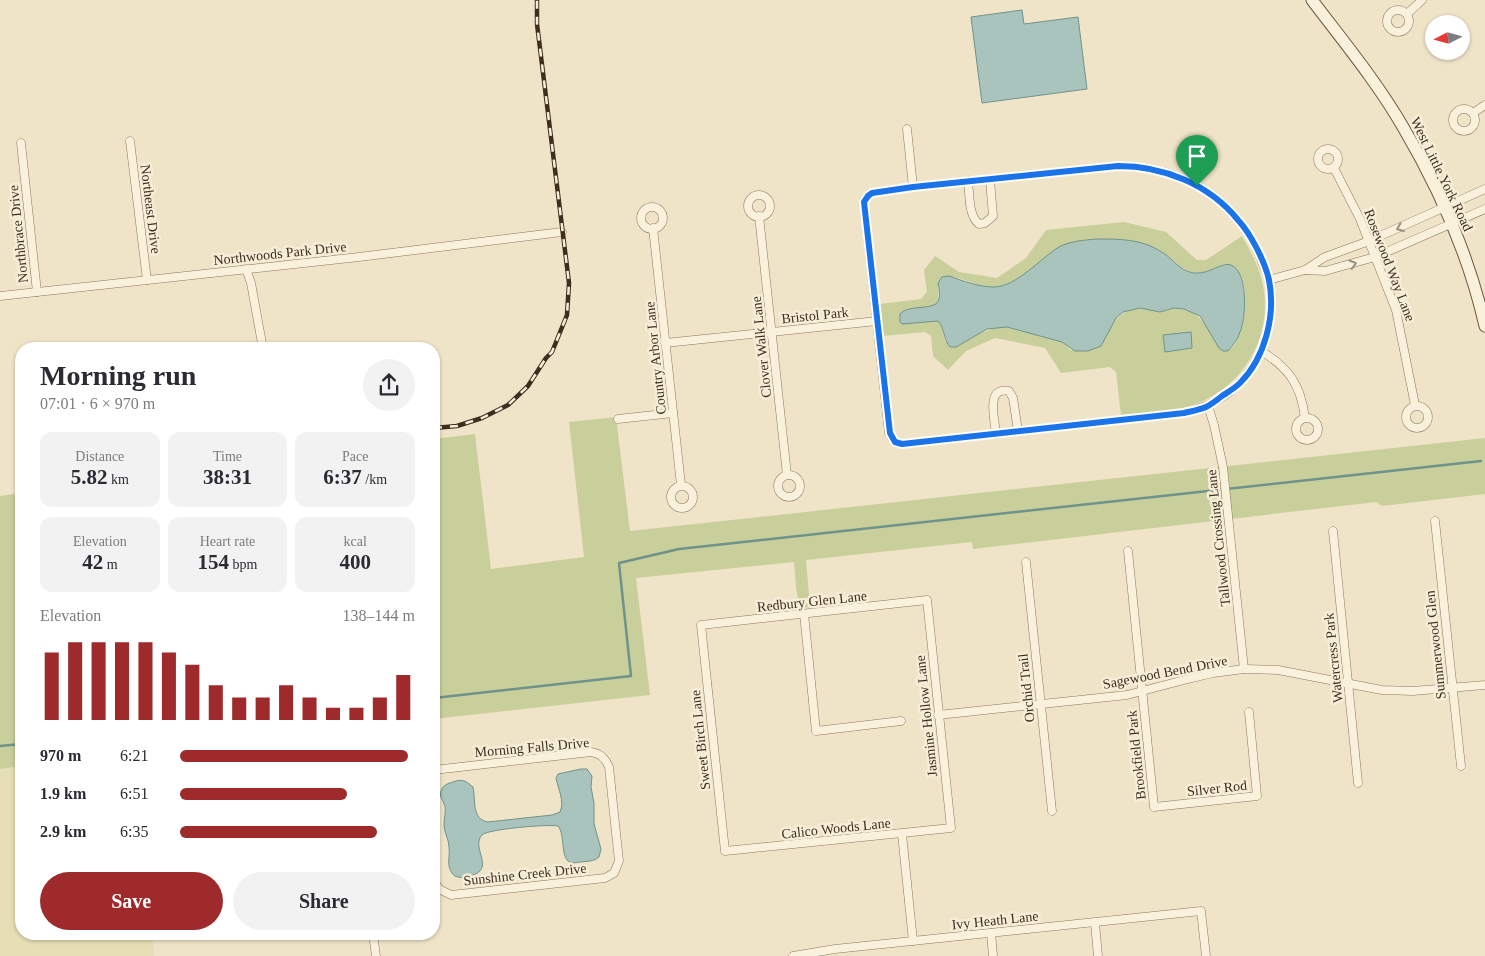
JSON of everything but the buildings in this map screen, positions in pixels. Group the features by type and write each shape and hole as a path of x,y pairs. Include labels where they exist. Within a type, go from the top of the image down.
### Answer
{"main road":[{"name":"West Little York Road","path":"1312,0 1373,82 1403,126 1421,159 1451,224 1471,276 1485,326"}],"street":[{"path":"1408,14 1422,0"},
{"path":"1473,113 1485,105"},
{"path":"907,128 913,187"},
{"name":"Northeast Drive","path":"130,141 147,280"},
{"name":"Northbrace Drive","path":"21,143 37,292"},
{"path":"1118,166 1137,166 1177,176 1211,194 1239,220 1258,253 1269,280 1270,321 1261,351 1254,366 1240,383 1208,406 1184,413 902,444 895,442 890,433 864,202 872,193 968,182 1118,166"},
{"name":"Rosewood Way Lane","path":"1334,168 1360,219 1396,310 1415,405"},
{"path":"968,182 972,214 975,221 979,224 985,224 993,216 990,180"},
{"path":"1269,280 1305,270 1325,258 1369,241 1485,189"},
{"path":"1305,270 1325,271 1375,257 1485,210"},
{"name":"Clover Walk Lane","path":"759,216 787,475"},
{"name":"Country Arbor Lane","path":"653,228 681,485"},
{"name":"Northwoods Park Drive","path":"0,296 562,232"},
{"path":"246,269 252,283 261,342"},
{"name":"Bristol Park","path":"665,343 877,321"},
{"path":"1261,351 1284,367 1299,388 1305,418"},
{"path":"996,434 992,402 994,396 1003,390 1009,391 1013,398 1018,431"},
{"name":"Tallwood Crossing Lane","path":"1208,406 1223,467 1244,669"},
{"path":"618,419 673,413"},
{"name":"Summerwood Glen","path":"1435,521 1460,766"},
{"name":"Watercress Park","path":"1333,531 1358,783"},
{"name":"Brookfield Park","path":"1128,551 1154,807"},
{"name":"Orchid Trail","path":"1026,562 1052,811"},
{"name":"Redbury Glen Lane","path":"701,625 927,600"},
{"name":"Jasmine Hollow Lane","path":"927,600 951,828"},
{"path":"804,614 816,731 901,721"},
{"name":"Sweet Birch Lane","path":"701,625 725,851"},
{"name":"Sagewood Bend Drive","path":"938,715 1128,695 1203,675 1244,669 1278,670 1382,690 1413,691 1485,685"},
{"name":"Silver Rod","path":"1154,807 1257,796 1249,712"},
{"name":"Morning Falls Drive","path":"440,769 591,752 602,756 609,767 619,861 614,873"},
{"name":"Calico Woods Lane","path":"725,851 951,828"},
{"path":"902,834 913,942"},
{"name":"Sunshine Creek Drive","path":"440,890 450,895 605,878 614,873"},
{"name":"Ivy Heath Lane","path":"793,956 826,950 1201,911 1206,956"},
{"path":"1095,923 1098,956"},
{"path":"991,933 993,956"},
{"path":"374,940 376,956"}],"shaded area":[{"path":"15,767 15,940 153,940 154,956 0,956 0,769"}],"green space":[{"path":"1124,222 1166,232 1197,260 1206,260 1242,236 1258,269 1265,301 1264,321 1252,356 1241,372 1227,386 1211,397 1184,408 1121,415 1116,372 1110,367 1061,373 1045,348 995,338 966,351 948,370 933,356 931,336 925,332 883,336 880,304 921,299 927,292 924,270 935,256 959,272 997,278 1026,258 1046,230","holes":["1105,239 1144,245 1159,250 1182,267 1193,272 1205,272 1225,264 1240,274 1244,283 1245,312 1241,331 1234,346 1228,351 1223,351 1219,348 1202,320 1190,311 1173,309 1158,312 1138,309 1123,313 1113,324 1101,346 1071,350 1062,342 1007,327 1000,327 974,336 956,347 945,341 942,326 938,321 932,320 925,306 934,306 938,301 938,283 942,277 957,278 987,287 1002,286 1018,279 1064,245 1083,240"]},
{"path":"616,417 630,531 1485,438 1485,494 1382,506 1376,502 973,549 972,542 806,560 810,606 800,610 794,562 636,578 650,695 440,718 440,438 475,434 491,569 584,557 569,422"},
{"path":"15,494 15,767 0,769 0,496"}],"water":[{"path":"1022,10 1024,24 1078,17 1087,89 982,103 971,17"},
{"path":"1097,239 1122,240 1145,244 1164,253 1183,269 1194,273 1206,272 1227,264 1237,270 1243,286 1244,316 1238,338 1228,351 1223,351 1219,348 1200,316 1184,309 1174,308 1160,312 1140,308 1123,312 1116,318 1101,346 1088,351 1075,351 1062,342 1007,327 987,329 956,347 950,347 938,321 902,324 900,322 900,314 904,311 928,307 937,303 939,299 938,283 942,277 949,276 983,286 1002,286 1028,271 1063,245"},
{"path":"1191,332 1192,348 1165,352 1163,335"},
{"path":"587,769 592,776 594,824 601,849 599,857 590,861 573,863 569,861 564,853 562,835 558,826 518,828 482,835 479,840 479,846 482,868 478,873 462,878 453,874 449,866 449,844 444,828 445,806 440,795 445,785 461,780 473,787 477,813 479,817 488,822 552,815 560,812 561,808 556,778 558,774"}],"waterway":[{"path":"440,697 631,676 619,563 679,549 1481,461"},
{"path":"0,746 15,745"}],"railway":[{"path":"440,427 457,426 482,418 508,405 528,386 552,352 567,315 569,283 537,24 537,0"}],"route":[{"path":"1118,166 1137,166 1160,171 1177,176 1197,186 1211,194 1239,220 1250,236 1269,280 1271,302 1270,321 1266,339 1254,366 1240,383 1208,406 1184,413 902,444 895,442 891,438 864,202 868,196 872,193 913,187 1118,166"}]}
